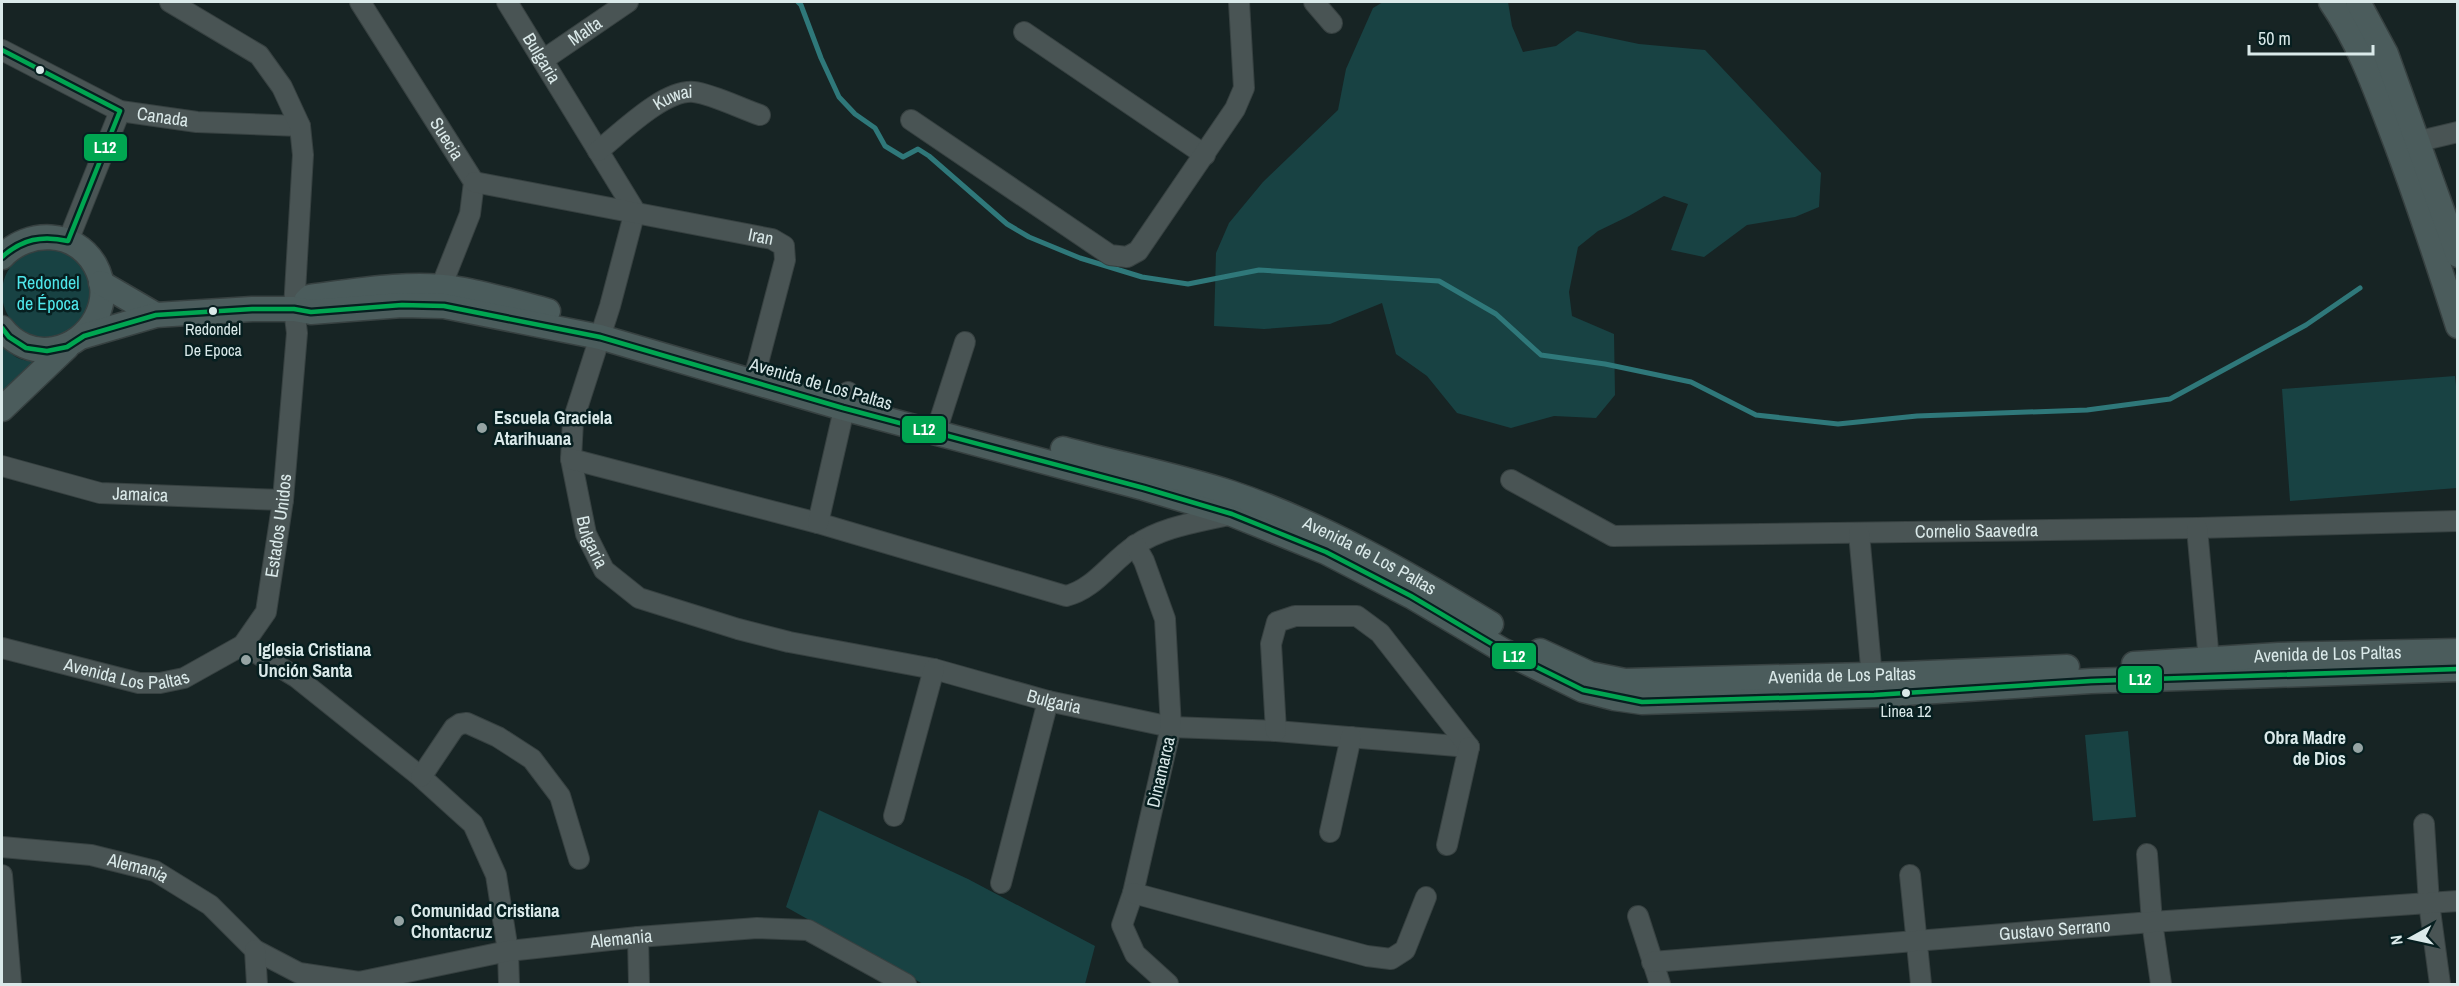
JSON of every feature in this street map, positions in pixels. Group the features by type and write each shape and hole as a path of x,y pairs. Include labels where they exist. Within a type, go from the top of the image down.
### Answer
{"main road":[{"path":"2331,2 2344,20 2407,144 2451,260 2457,326"},
{"path":"2358,2 2386,54 2407,144"},
{"path":"2,409 96,321 102,302 101,283 95,265 84,251 68,241 50,236 31,238 6,249"},
{"path":"101,283 156,315"},
{"name":"Avenida de Los Paltas","path":"294,309 310,297 367,289 441,287 602,329 846,400 1236,506 1341,539 1417,579 1512,637 1590,674 1625,681 1873,685 2210,669 2279,655 2451,660"},
{"name":"Avenida de Los Paltas","path":"75,342 156,315 252,309 294,309 311,312 402,305 444,306 602,329"},
{"path":"2,328 9,337 26,348 47,351 75,342"}],"street":[{"name":"Estados Unidos","path":"170,2 259,54 282,87 300,126 303,155 294,309 297,333 283,500 266,612 243,645"},
{"name":"Suecia","path":"360,2 474,182"},
{"name":"Bulgaria","path":"507,2 635,212 573,421 571,459 586,534 604,570 639,598 738,629 789,642 934,669 1048,701 1171,727 1276,731 1469,747"},
{"name":"Malta","path":"543,60 627,2"},
{"path":"911,120 1110,255 1127,257 1138,251 1235,109 1244,88 1239,2"},
{"path":"1314,2 1332,23"},
{"path":"1024,32 1205,155"},
{"name":"Canada","path":"2,50 120,111 197,122 300,126"},
{"name":"Kuwai","path":"598,151 662,101 677,93 695,92 759,115"},
{"path":"68,241 120,111"},
{"path":"2407,144 2457,132"},
{"path":"441,287 470,214 474,182 635,212"},
{"name":"Iran","path":"635,212 772,239 784,246 785,260 755,374"},
{"path":"938,425 965,342"},
{"path":"818,523 846,400"},
{"path":"571,459 818,523 1066,596 1086,588 1135,545 1166,530 1236,506"},
{"name":"Jamaica","path":"2,466 100,493 283,500"},
{"name":"Cornelio Saavedra","path":"1511,480 1613,536 2197,528 2457,521"},
{"path":"2197,528 2210,669"},
{"path":"1859,533 1873,685"},
{"name":"Dinamarca","path":"1135,545 1144,561 1165,619 1171,727 1133,893 1122,925 1135,954 1168,984"},
{"path":"1276,731 1271,644 1276,622 1295,616 1357,616 1380,633 1469,747 1447,845"},
{"path":"243,645 296,677 421,777 473,824 496,875 508,951 509,984"},
{"name":"Avenida Los Paltas","path":"2,648 139,683 160,683 184,678 243,645"},
{"path":"894,816 934,669"},
{"path":"1001,883 1048,701"},
{"path":"421,777 454,728 460,724 467,723 498,737 532,759 560,796 579,859"},
{"path":"1330,832 1351,737"},
{"path":"2424,824 2429,903 2440,984"},
{"name":"Alemania","path":"2,847 91,855 155,871 210,905 255,950 299,973 359,982 508,951 638,937 756,928 808,930 906,984"},
{"path":"2147,854 2152,922 2161,984"},
{"path":"2,875 11,984"},
{"path":"1910,875 1921,984"},
{"path":"1133,893 1367,957 1391,959 1405,950 1426,897"},
{"name":"Gustavo Serrano","path":"1652,962 2152,922 2457,901"},
{"path":"1638,916 1660,984"},
{"path":"638,937 639,984"},
{"path":"255,950 257,984"}],"green space":[{"path":"1383,2 1508,2 1512,26 1523,52 1556,46 1577,31 1639,44 1705,50 1821,173 1819,207 1795,217 1747,225 1704,257 1671,250 1688,204 1664,196 1598,231 1578,247 1569,292 1572,316 1614,334 1615,395 1596,418 1554,416 1511,428 1457,413 1427,376 1396,354 1382,303 1330,324 1264,329 1214,326 1216,253 1229,223 1263,182 1338,110 1346,69 1373,8"},
{"name":"Redondel de Época","path":"47,248 64,252 79,261 88,276 92,293 88,310 79,325 64,334 47,338 30,334 15,325 6,310 2,293 6,276 15,261 30,252"},
{"path":"2,343 19,358 42,362 2,396"},
{"path":"2455,376 2458,405 2457,488 2290,501 2282,389"},
{"path":"2128,731 2136,817 2093,821 2085,735"},
{"path":"819,810 968,879 1095,946 1085,984 923,984 786,907"}],"waterway":[{"path":"798,2 839,97 855,114 875,128 885,146 903,157 918,149 1007,224 1029,237 1080,258 1142,277 1188,284 1259,270 1439,281 1496,314 1541,355 1605,364 1691,382 1756,415 1838,424 1917,416 2087,410 2170,399 2306,325 2360,288"}],"transit line":[{"name":"L12","path":"2,50 120,111 68,241 50,238 33,240 17,246 2,257"},
{"name":"L12","path":"2,328 9,337 26,348 47,351 67,347 84,336 156,315 252,309 294,309 311,312 402,305 444,306 600,337 843,408 1144,488 1232,514 1326,552 1411,596 1502,650 1583,690 1642,702 1874,695 2091,681 2458,669"}],"place":[{"name":"Redondel De Epoca","path":"213,311"},
{"name":"Escuela Graciela Atarihuana","path":"482,428"},
{"name":"Iglesia Cristiana Unción Santa","path":"246,660"},
{"name":"Linea 12","path":"1906,693"},
{"name":"Obra Madre de Dios","path":"2358,748"},
{"name":"Comunidad Cristiana Chontacruz","path":"399,921"}]}
